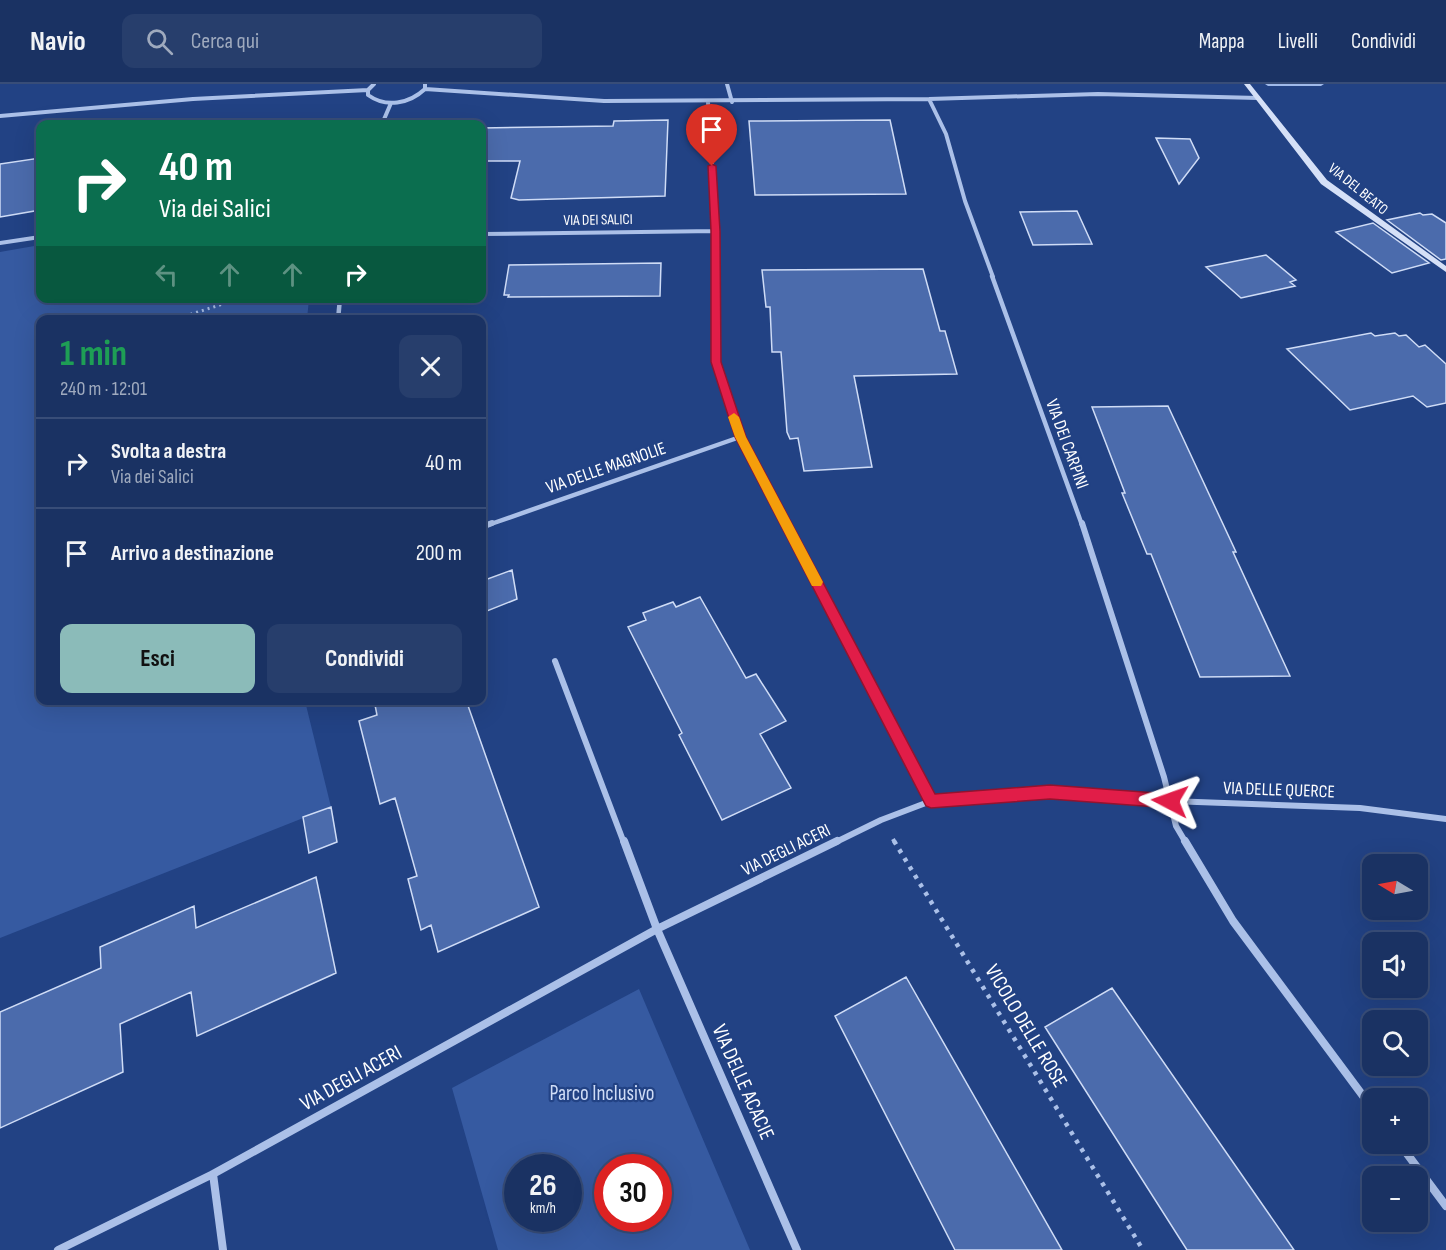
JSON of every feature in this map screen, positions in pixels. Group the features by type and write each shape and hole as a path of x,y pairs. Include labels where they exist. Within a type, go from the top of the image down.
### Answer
{"street":[{"path":"0,116 193,99 368,90 374,84"},
{"path":"425,84 426,89"},
{"path":"727,84 732,102"},
{"name":"VIA DEL BEATO","path":"1248,85 1323,182 1446,270"},
{"path":"368,90 368,95 372,99 391,103 413,99 426,89 604,101 732,102 1098,94 1257,98"},
{"name":"VIA DEI CARPINI","path":"929,99 946,134 964,201 1097,566 1176,826 1233,921 1362,1095"},
{"path":"708,102 716,231 716,362 740,437 931,801"},
{"path":"384,120 391,103"},
{"name":"VIA DEI SALICI","path":"486,234 716,231"},
{"path":"0,243 36,238"},
{"name":"VIA DELLE MAGNOLIE","path":"486,526 740,437"},
{"path":"555,661 657,929"},
{"name":"VIA DELLE QUERCE","path":"931,801 1050,792 1170,801 1360,808 1446,819"},
{"name":"VIA DEGLI ACERI","path":"58,1250 213,1174 657,929 881,820 931,801"},
{"name":"VIA DELLE ACACIE","path":"657,929 797,1250"},
{"path":"1407,1154 1446,1206"},
{"path":"213,1174 223,1250"}],"path":[{"path":"191,315 227,303"},
{"name":"VICOLO DELLE ROSE","path":"881,820 1143,1250"}],"green space":[{"path":"36,246 36,303 309,303 307,315 36,315 36,705 306,705 331,807 0,938 0,252"},
{"name":"Parco Inclusivo","path":"639,989 750,1250 498,1250 452,1088"}],"building":[{"path":"668,120 665,196 519,200 511,198 520,161 486,161 486,128 613,126 614,121"},
{"path":"890,120 906,194 755,195 749,121"},
{"path":"1156,138 1190,139 1199,158 1179,184"},
{"path":"36,159 36,211 0,217 0,164"},
{"path":"1077,211 1092,244 1033,245 1020,212"},
{"path":"1420,213 1432,214 1446,223 1446,259 1441,260 1387,220"},
{"path":"1373,223 1429,263 1392,273 1336,232"},
{"path":"1266,255 1296,280 1290,282 1295,286 1241,298 1206,267"},
{"path":"661,263 660,296 508,297 509,295 504,295 509,265"},
{"path":"923,269 940,331 945,331 957,374 854,376 872,467 804,471 798,438 790,439 787,432 781,352 772,352 770,307 766,307 762,270"},
{"path":"1371,333 1375,336 1395,333 1399,336 1406,335 1419,347 1425,345 1446,364 1446,403 1427,407 1413,396 1350,410 1287,349"},
{"path":"1168,406 1236,552 1233,552 1290,676 1200,677 1151,554 1147,554 1122,493 1125,493 1092,407"},
{"path":"512,570 517,599 486,611 486,580"},
{"path":"700,597 746,678 756,674 786,721 760,734 791,788 722,820 679,735 682,733 628,627 646,620 643,613 673,602 676,607"},
{"path":"375,705 468,705 539,907 438,952 431,925 421,930 408,879 417,876 395,798 380,804 359,721 377,715"},
{"path":"331,807 337,842 309,853 303,817"},
{"path":"316,877 336,973 197,1036 191,992 120,1024 123,1072 0,1128 0,1012 101,968 100,947 194,906 196,928"},
{"path":"906,977 1062,1250 955,1250 835,1016"},
{"path":"1112,988 1294,1250 1187,1250 1045,1027"}],"waterway":[{"path":"1268,84 1321,84"}],"slow traffic":[{"path":"734,417 740,437 817,582"}],"route":[{"path":"712,166 716,231 716,362 740,437 931,801 1050,792 1170,801"}]}
